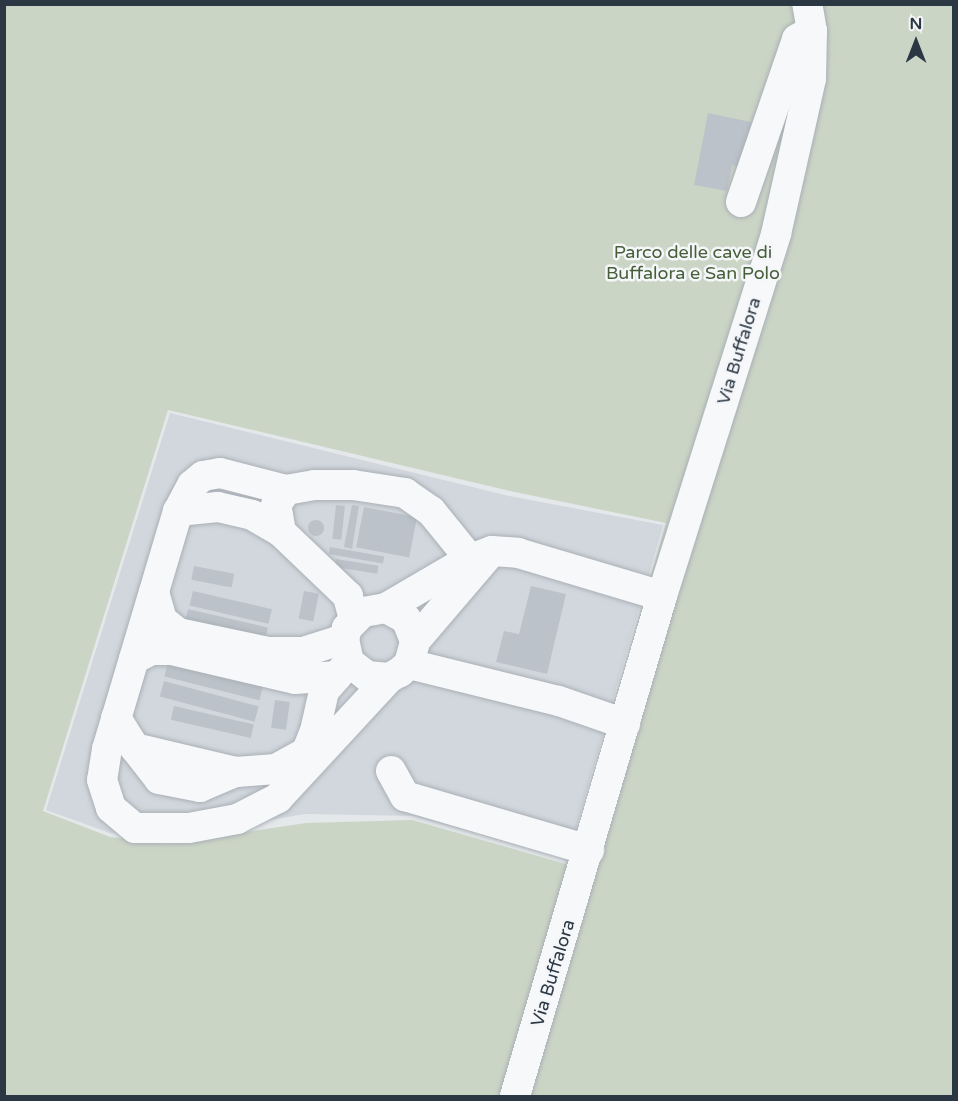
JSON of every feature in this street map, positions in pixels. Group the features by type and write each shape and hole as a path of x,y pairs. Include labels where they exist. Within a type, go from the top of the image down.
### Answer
{"street":[{"name":"Via Buffalora","path":"741,202 797,39 809,18"},
{"name":"Via Buffalora","path":"515,1096 625,724 653,594 776,234 811,79 809,18"},
{"path":"220,473 286,490 315,485 353,485 405,494 430,511 481,555 404,661 340,734 278,798 237,819 189,828 135,828 111,808 102,780 116,718 178,511 192,485 203,476 220,473"},
{"path":"281,532 276,505 286,490"},
{"path":"178,511 218,507 252,515 281,532 348,596 346,649 367,676 404,661 559,701 625,724"},
{"path":"386,608 481,555 518,554 653,594"},
{"path":"154,592 162,620 178,633 268,652 346,649"},
{"path":"306,753 315,731 324,691 346,649 374,608 386,608 406,619 404,661"},
{"path":"134,659 152,650 171,650 295,679 346,649"},
{"path":"116,718 135,748 236,772 276,769 340,734"},
{"path":"391,771 405,796 589,850"}],"shaded area":[{"path":"170,413 509,496 663,525 567,859 413,816 305,814 166,838 110,833 46,810"}],"green space":[{"name":"Parco delle cave di Buffalora e San Polo","path":"5,5 953,5 953,1096 5,1096","holes":["168,410 510,491 666,523 569,865 412,820 306,823 167,844 110,837 43,811"]}],"building":[{"path":"708,113 751,122 742,168 732,165 727,191 694,185"},
{"path":"336,505 345,506 341,540 332,539"},
{"path":"352,505 359,506 352,549 344,547"},
{"path":"364,507 417,517 409,558 356,547"},
{"path":"316,520 322,522 324,528 322,534 316,536 310,534 308,528 310,522"},
{"path":"330,547 384,557 383,563 329,554"},
{"path":"336,559 378,566 377,574 335,567"},
{"path":"194,566 234,574 232,588 191,580"},
{"path":"531,586 566,594 547,674 496,662 504,631 519,634"},
{"path":"193,591 272,609 269,624 190,606"},
{"path":"304,591 319,594 313,621 299,618"},
{"path":"188,609 268,627 265,641 185,623"},
{"path":"168,662 263,686 259,700 164,677"},
{"path":"164,681 259,706 255,722 160,696"},
{"path":"275,700 290,702 286,730 271,728"},
{"path":"174,706 254,724 251,738 171,720"}]}
